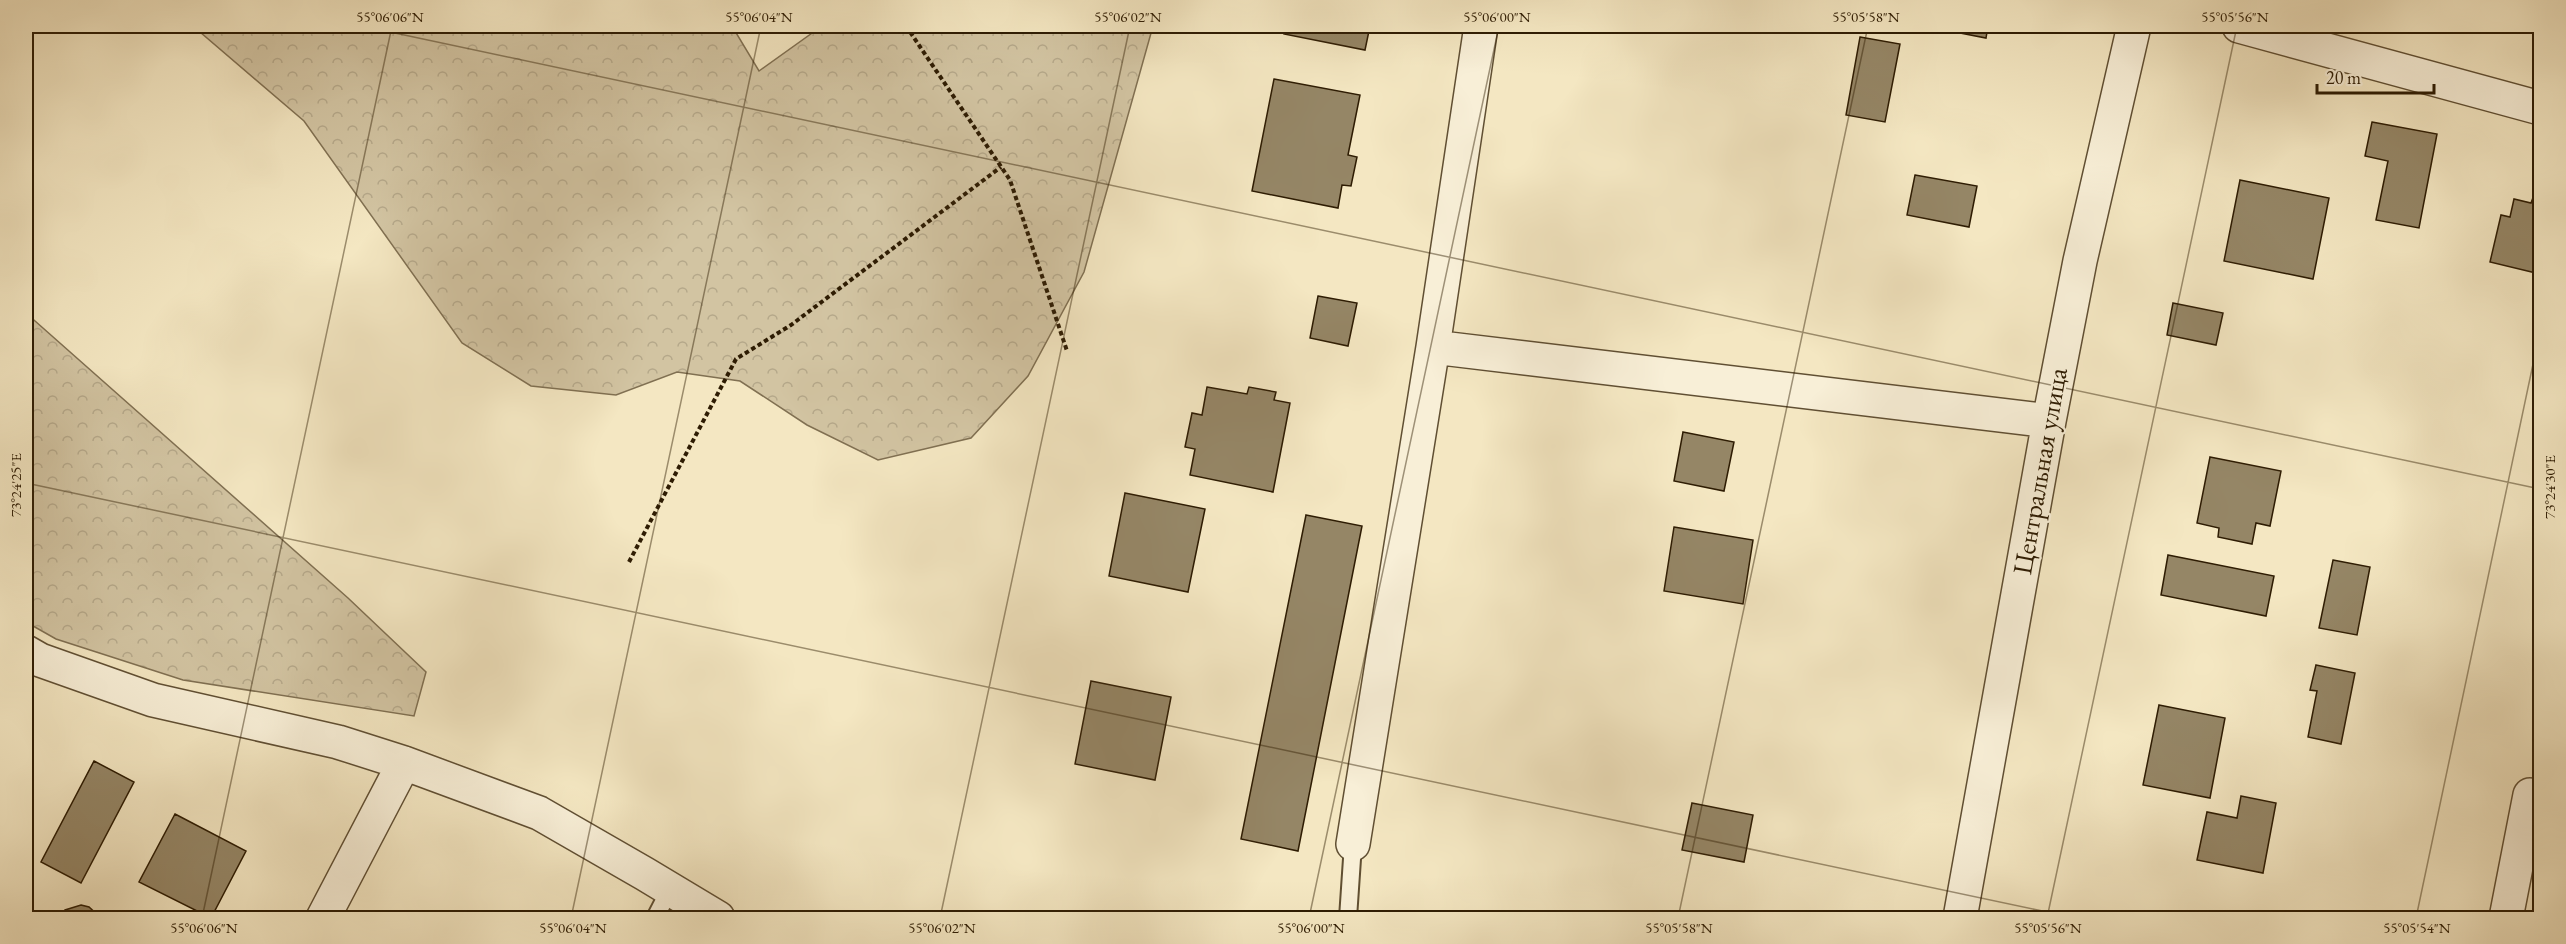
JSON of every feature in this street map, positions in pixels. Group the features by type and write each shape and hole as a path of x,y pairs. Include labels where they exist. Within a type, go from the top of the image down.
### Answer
{"street":[{"path":"1353,844 1433,347 1481,26"},
{"name":"Центральная улица","path":"1959,918 2080,261 2134,26"},
{"path":"2239,26 2541,108"},
{"path":"1433,347 2049,421"},
{"path":"26,652 40,660 153,700 338,742 404,763 539,813 718,918"},
{"path":"323,918 404,763"},
{"path":"2506,918 2530,795"}],"lane":[{"path":"1347,918 1353,844"},
{"path":"655,918 670,889"}],"path":[{"path":"906,26 1010,180 1067,351"},
{"path":"629,562 736,359 791,325 1001,167"}],"green space":[{"path":"193,26 732,26 759,71 822,26 1153,26 1084,272 1028,376 971,438 878,460 807,425 740,381 677,372 616,395 531,386 462,343 304,121"},
{"path":"26,313 348,598 426,672 414,716 183,680 56,639 26,622"}],"building":[{"path":"1286,26 1370,26 1365,50 1284,34"},
{"path":"1934,26 1988,26 1986,38 1934,28"},
{"path":"1860,37 1900,44 1885,122 1846,115"},
{"path":"1274,79 1360,95 1348,155 1357,157 1351,186 1342,185 1338,208 1252,191"},
{"path":"2372,122 2437,134 2419,228 2376,220 2388,161 2365,156"},
{"path":"1915,175 1977,186 1969,227 1907,215"},
{"path":"2240,180 2329,198 2313,279 2224,261"},
{"path":"2534,195 2540,197 2540,274 2490,262 2501,215 2510,217 2514,199 2531,203"},
{"path":"1318,296 1357,303 1348,346 1310,338"},
{"path":"2173,303 2223,313 2216,345 2167,335"},
{"path":"1207,387 1247,394 1249,387 1276,392 1274,400 1290,403 1273,492 1190,475 1195,449 1185,447 1192,413 1202,415"},
{"path":"1683,432 1734,442 1724,491 1674,481"},
{"path":"2210,457 2281,471 2270,526 2256,523 2252,544 2218,537 2219,528 2197,523"},
{"path":"1125,493 1205,509 1188,592 1109,576"},
{"path":"1306,515 1362,526 1298,851 1241,839"},
{"path":"1674,527 1753,540 1743,604 1664,591"},
{"path":"2168,555 2274,576 2266,616 2161,595"},
{"path":"2333,560 2370,567 2357,635 2319,628"},
{"path":"2316,665 2355,673 2341,744 2308,737 2317,691 2310,690"},
{"path":"1091,681 1171,697 1155,780 1075,764"},
{"path":"2159,705 2225,718 2210,798 2143,785"},
{"path":"94,761 134,782 81,883 41,862"},
{"path":"2241,796 2276,803 2263,873 2197,860 2207,812 2237,818"},
{"path":"1692,803 1753,815 1744,862 1682,850"},
{"path":"175,814 246,851 211,918 139,882"},
{"path":"81,905 89,907 101,918 57,918 65,910"}]}
